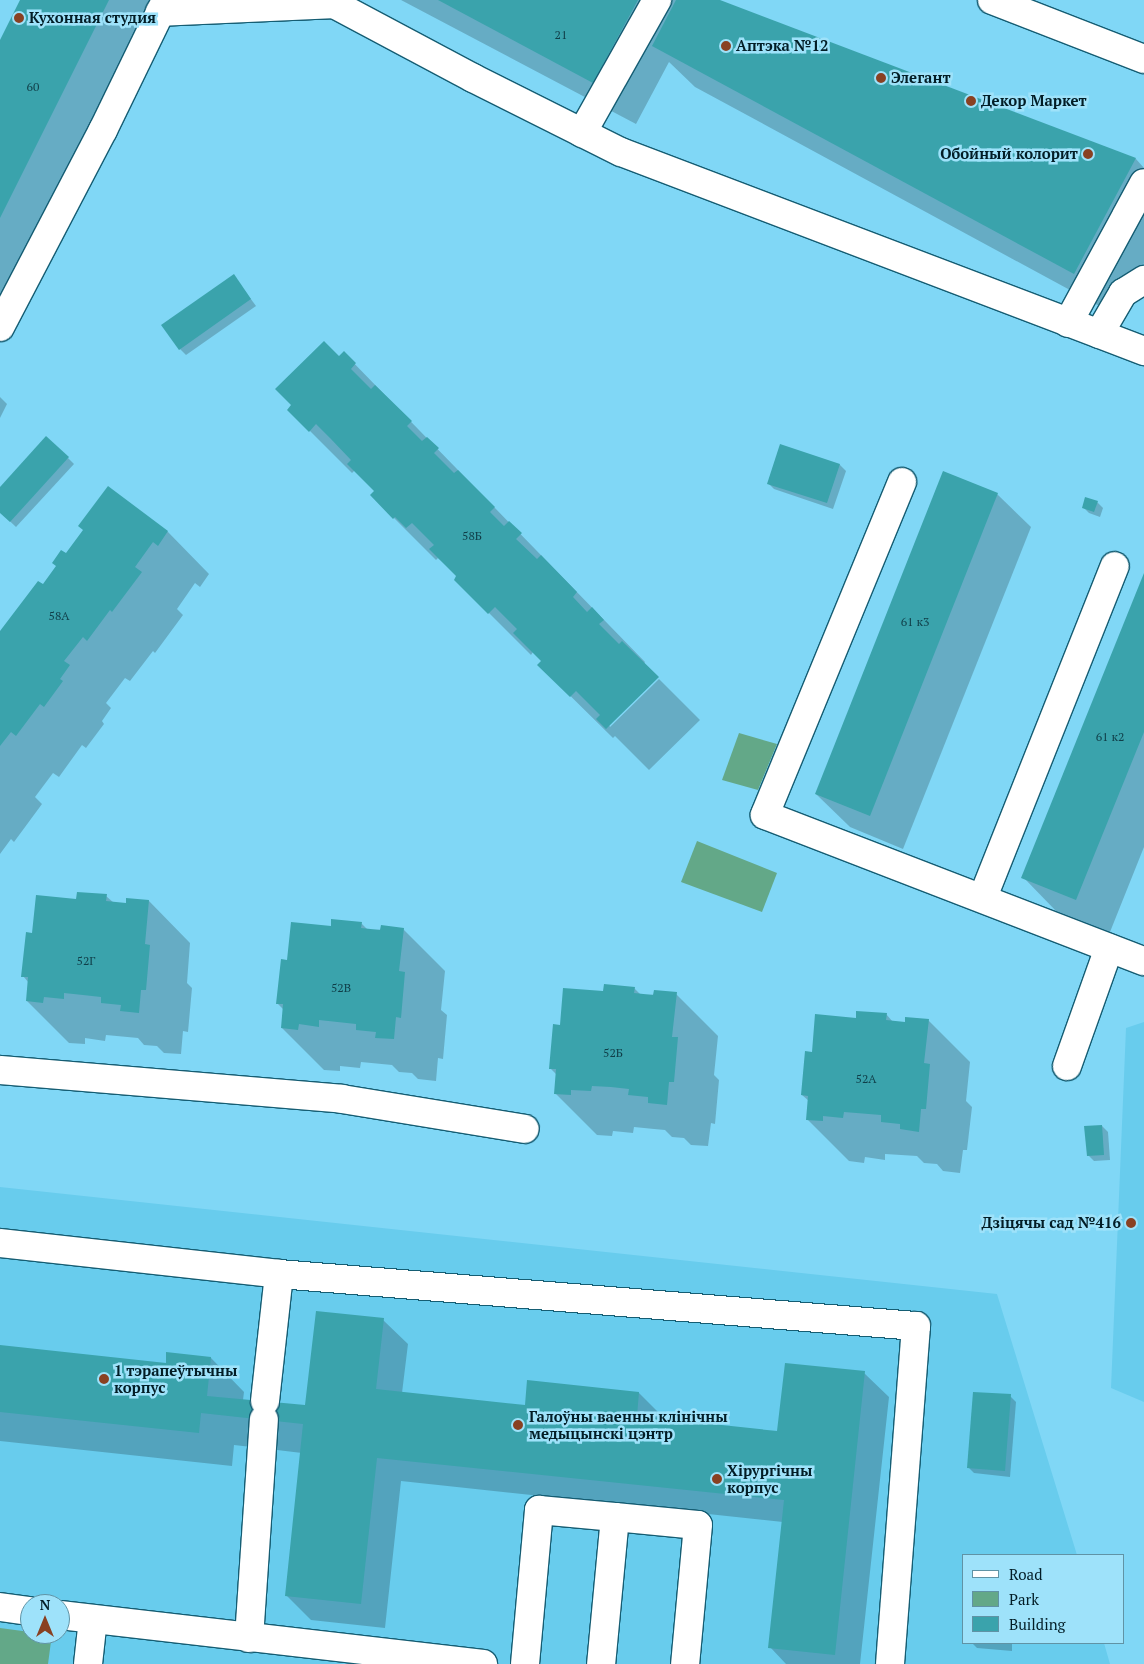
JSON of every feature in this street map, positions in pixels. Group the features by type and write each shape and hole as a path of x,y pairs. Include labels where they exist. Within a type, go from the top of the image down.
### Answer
{"main road":[{"path":"582,133 657,0"},
{"path":"992,0 1144,59"},
{"path":"0,327 103,130 163,6 334,4 621,152 1144,351"},
{"path":"1068,323 1144,183"},
{"path":"1099,334 1123,293 1144,280"},
{"path":"902,482 765,815 983,897 1144,961"},
{"path":"983,897 1115,566"},
{"path":"1067,1066 1109,948"},
{"path":"0,1070 342,1099 525,1129"},
{"path":"0,1243 279,1274 916,1326 890,1664"},
{"path":"249,1638 265,1410 279,1274"},
{"path":"525,1664 539,1510 698,1525 685,1664"},
{"path":"601,1664 615,1517"},
{"path":"0,1607 20,1610"},
{"path":"70,1616 483,1664"},
{"path":"88,1664 94,1619"}],"shaded area":[{"name":"Дзіцячы сад №416","path":"1144,1022 1144,1402 1111,1388 1126,1028"},
{"name":"Галоўны ваенны клінічны медыцынскі цэнтр","path":"0,1187 997,1294 1077,1554 962,1554 962,1644 1104,1644 1110,1664 0,1664"}],"green space":[{"path":"739,733 777,744 758,790 722,780"},
{"path":"697,841 777,873 762,912 681,882"},
{"path":"0,1628 20,1631 20,1644 51,1644 48,1664 0,1664"}],"building":[{"path":"20,0 109,0 0,218 0,40"},
{"path":"438,0 638,0 593,83"},
{"path":"676,0 720,0 1136,158 1074,274 652,46"},
{"path":"234,274 251,299 179,350 161,325"},
{"path":"324,341 339,356 344,351 356,363 351,369 371,389 375,385 412,421 407,426 422,441 427,437 439,448 434,453 454,473 458,470 495,507 490,512 504,526 509,521 522,533 516,539 537,559 541,555 577,592 573,597 587,612 592,607 604,620 599,624 619,644 622,641 659,677 606,729 596,719 600,715 576,691 570,697 537,665 541,661 513,633 517,629 495,607 488,614 454,580 456,576 429,549 434,545 412,523 406,528 395,517 393,519 370,495 374,491 347,464 351,460 316,424 309,432 287,410 291,405 275,389"},
{"path":"46,436 69,457 10,522 0,513 0,487"},
{"path":"780,444 840,464 827,503 767,484"},
{"path":"943,471 998,493 870,816 815,794"},
{"path":"108,486 168,531 158,546 153,542 135,567 142,572 112,612 110,610 87,641 83,637 64,661 70,665 60,679 63,681 44,707 40,704 16,736 11,732 0,746 0,631 38,581 43,584 56,566 52,563 61,550 66,553 83,530 78,526"},
{"path":"1085,497 1098,501 1094,512 1082,508"},
{"path":"1144,573 1144,732 1076,900 1021,878"},
{"path":"77,892 107,894 106,901 126,903 126,898 149,900 145,944 150,945 146,990 141,990 139,1013 120,1011 121,1005 101,1003 101,997 83,995 64,993 64,999 44,997 43,1003 26,1001 28,977 21,977 26,932 32,933 36,895 76,899"},
{"path":"331,919 362,922 361,928 380,930 381,925 404,928 399,971 405,972 401,1018 396,1017 394,1039 375,1038 376,1032 356,1030 356,1024 319,1020 319,1027 299,1024 298,1030 281,1028 283,1004 276,1004 281,959 287,960 291,922 331,926"},
{"path":"604,984 635,987 634,993 653,995 654,990 677,992 672,1037 678,1037 674,1082 669,1082 667,1105 648,1103 648,1097 628,1095 629,1089 611,1087 592,1086 591,1091 571,1090 571,1095 554,1094 556,1069 549,1069 553,1024 560,1025 563,988 603,991"},
{"path":"856,1011 887,1013 886,1020 905,1022 905,1017 929,1019 924,1063 930,1064 926,1109 921,1109 919,1132 900,1129 900,1124 881,1122 881,1115 844,1112 843,1118 823,1116 823,1121 806,1120 808,1096 801,1095 805,1051 812,1052 815,1014 856,1018"},
{"path":"1102,1125 1104,1155 1087,1156 1084,1126"},
{"name":"Хірургічны корпус","path":"316,1311 384,1318 376,1389 525,1405 527,1380 639,1392 637,1416 777,1431 785,1363 865,1371 835,1655 768,1648 784,1500 377,1458 361,1604 285,1596 303,1424 201,1413 199,1433 0,1412 0,1345 166,1363 166,1352 211,1357 207,1396 305,1405"},
{"path":"973,1392 1011,1394 1005,1471 967,1468"}],"place":[{"name":"Кухонная студия","path":"19,18"},
{"name":"Аптэка №12","path":"726,46"},
{"name":"Элегант","path":"881,78"},
{"name":"Декор Маркет","path":"971,101"},
{"name":"Обойный колорит","path":"1088,154"},
{"name":"Дзіцячы сад №416","path":"1131,1223"},
{"name":"1 тэрапеўтычны корпус","path":"104,1379"},
{"name":"Галоўны ваенны клінічны медыцынскі цэнтр","path":"518,1425"},
{"name":"Хірургічны корпус","path":"717,1479"}]}
